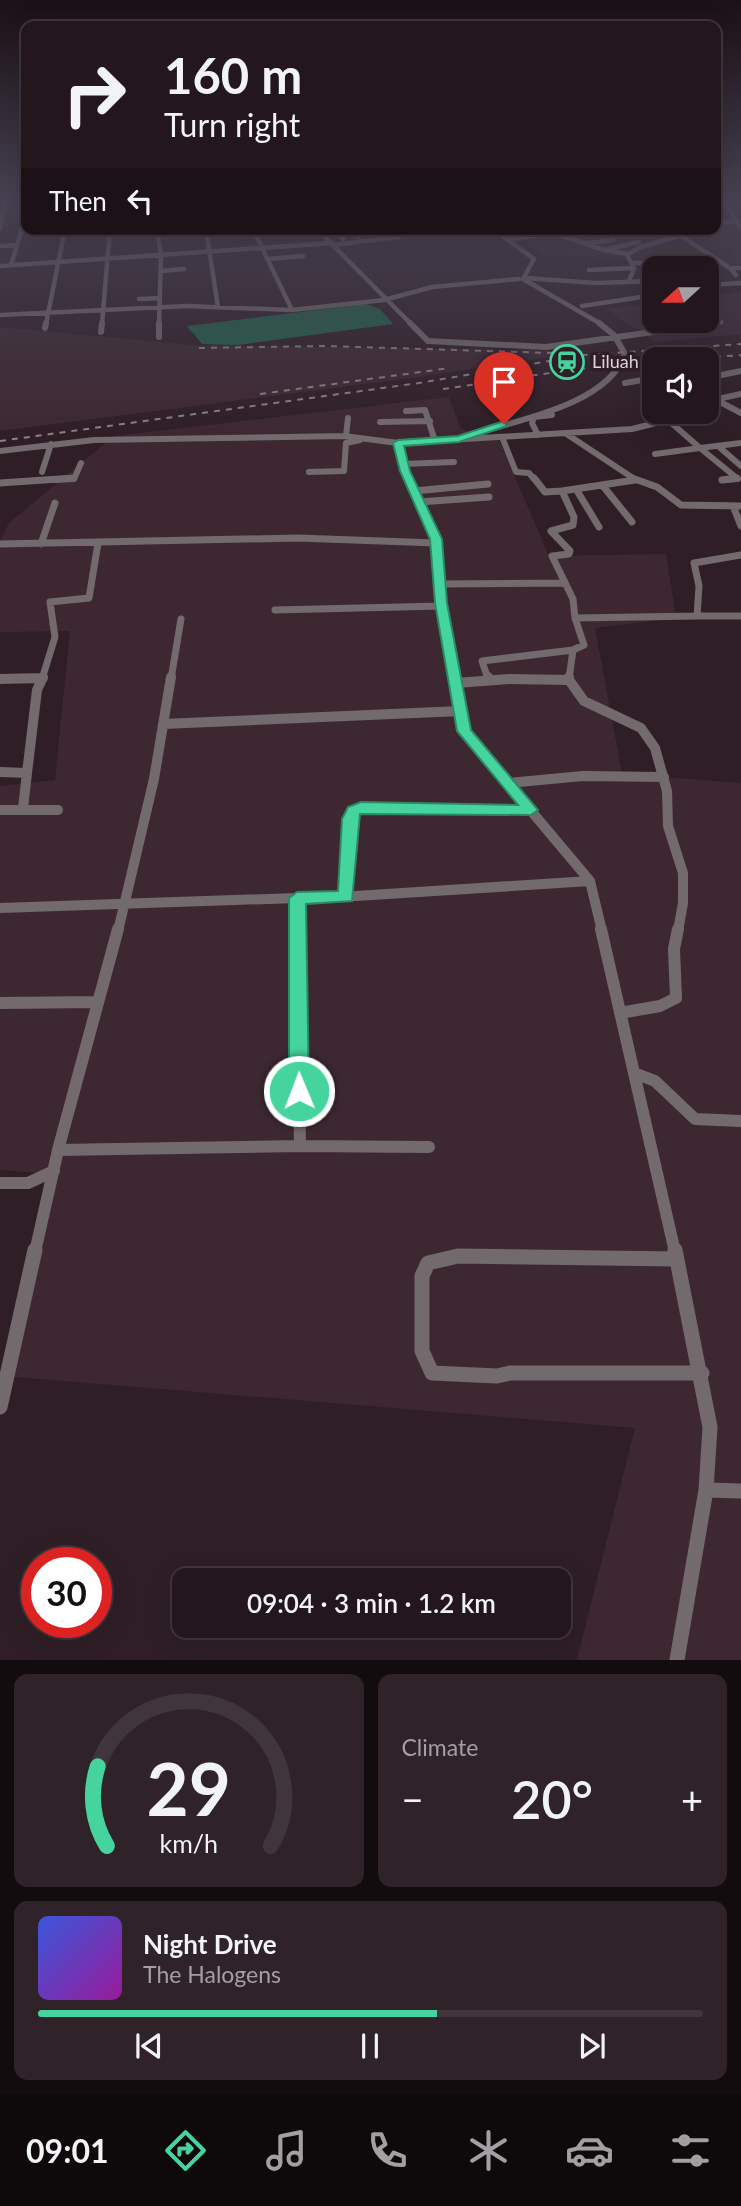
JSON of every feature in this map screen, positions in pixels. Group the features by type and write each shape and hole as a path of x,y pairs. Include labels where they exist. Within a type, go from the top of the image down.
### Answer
{"street":[{"path":"45,328 56,278"},
{"path":"101,332 104,278"},
{"path":"159,337 161,278"},
{"path":"213,278 218,307"},
{"path":"277,278 292,310"},
{"path":"366,278 428,341 546,347 645,333"},
{"path":"629,281 638,278"},
{"path":"459,439 600,389 613,381 625,356 622,343 601,324 523,279"},
{"path":"523,279 582,306 636,345"},
{"path":"0,315 159,307 292,310 387,299 432,287 523,279 596,283 642,281"},
{"path":"719,284 741,283"},
{"path":"582,306 642,297"},
{"path":"139,299 160,298"},
{"path":"719,376 741,371"},
{"path":"625,383 642,380"},
{"path":"719,399 741,394"},
{"path":"719,403 741,413"},
{"path":"406,411 424,410 435,441"},
{"path":"538,435 532,423 534,417 552,415"},
{"path":"346,436 348,418"},
{"path":"380,422 430,421"},
{"path":"0,451 94,440 346,436 398,443 632,429 652,424"},
{"path":"673,424 739,479"},
{"path":"565,433 635,480 657,487 681,505 737,506 741,526"},
{"path":"502,437 516,472 529,473 545,492 635,480"},
{"path":"309,472 345,470 346,444 360,439"},
{"path":"398,443 403,464 436,543 442,606 464,731 590,881 677,1259 702,1373 710,1427 706,1490 677,1660"},
{"path":"42,472 51,444"},
{"path":"655,454 740,444"},
{"path":"718,446 741,466"},
{"path":"403,464 454,462"},
{"path":"0,482 74,480 81,463"},
{"path":"722,480 739,479"},
{"path":"416,496 488,484"},
{"path":"603,486 632,522"},
{"path":"576,489 599,527"},
{"path":"489,680 482,661 573,650 584,645 575,618 573,598 552,556 569,554 570,551 551,531 573,525 574,517 562,491"},
{"path":"416,496 489,498"},
{"path":"41,544 55,503"},
{"path":"0,544 298,538 436,543"},
{"path":"23,808 37,690 55,637 50,617 50,602 89,598 98,543"},
{"path":"697,616 699,586 694,564 741,555"},
{"path":"440,584 564,583"},
{"path":"275,610 442,606"},
{"path":"575,618 741,616"},
{"path":"0,1407 58,1150 125,904 163,724 181,619"},
{"path":"573,650 569,680 584,701 610,711 648,734 664,777 668,826 683,880 683,903 674,949 676,998 660,1006 620,1013"},
{"path":"0,679 43,678"},
{"path":"456,683 489,680 569,680"},
{"path":"163,724 461,711"},
{"path":"0,772 27,772"},
{"path":"508,783 583,776 664,777"},
{"path":"346,897 350,819 353,811 361,807 531,810"},
{"path":"0,810 58,810"},
{"path":"0,908 346,897 590,881"},
{"path":"297,898 300,1146"},
{"path":"0,1003 98,1002"},
{"path":"634,1073 655,1081 695,1119 741,1121"},
{"path":"58,1150 429,1147"},
{"path":"0,1183 24,1185 39,1181 54,1171"},
{"path":"677,1259 458,1256 428,1263 422,1276 422,1351 432,1373 496,1376 510,1373 702,1373"},
{"path":"706,1490 741,1491"}],"shaded area":[{"path":"741,292 741,334 656,342 642,333 719,333 719,295"},
{"path":"366,304 380,309 393,324 238,345 202,344 187,326"},
{"path":"642,304 642,333 606,309"},
{"path":"0,327 192,345 590,351 418,377 0,431"},
{"path":"449,397 461,429 499,440 549,556 666,554 676,618 595,628 622,774 741,783 741,1660 577,1660 635,1428 4,1376 52,1174 0,1170 0,786 55,780 70,631 0,632 0,541 9,523 114,436"}],"railway":[{"path":"0,441 419,383 584,355 741,344"},
{"path":"199,348 326,346 553,353"},
{"path":"719,357 741,355"},
{"path":"484,382 642,361"},
{"path":"260,394 450,368"},
{"path":"443,389 492,382"}],"place":[{"name":"Liluah","path":"567,362"}],"route":[{"path":"299,1091 297,898 346,897 350,819 353,811 361,807 531,810 464,731 441,603 436,539 405,471 398,443 459,439 504,424"}]}
